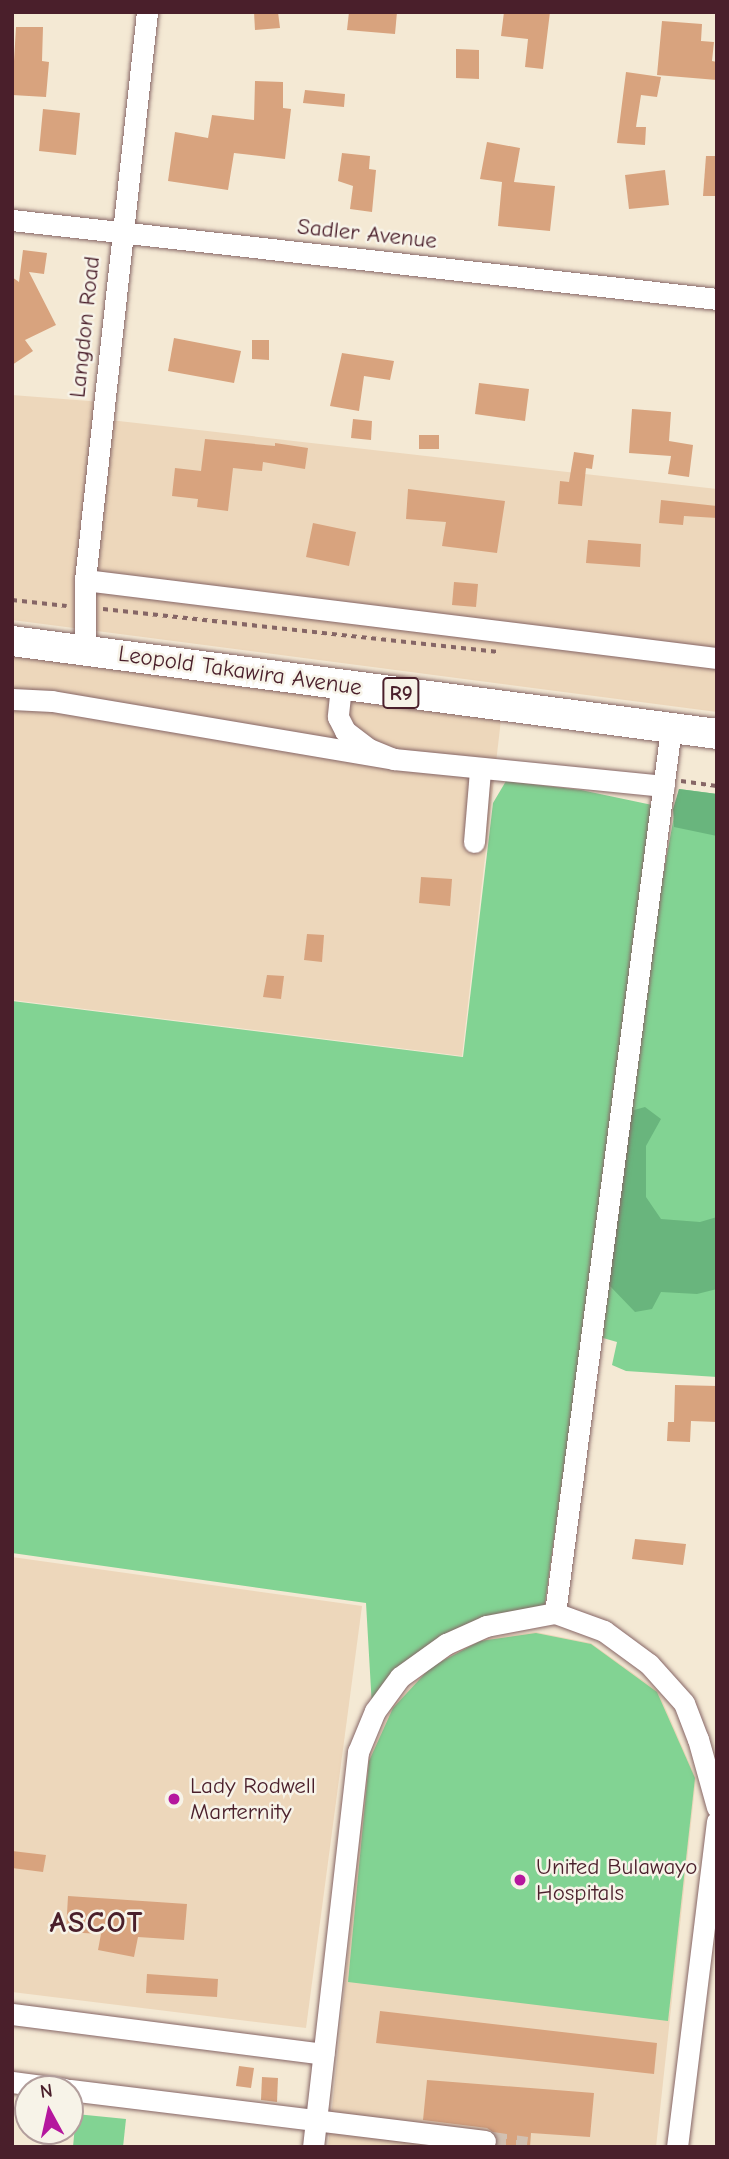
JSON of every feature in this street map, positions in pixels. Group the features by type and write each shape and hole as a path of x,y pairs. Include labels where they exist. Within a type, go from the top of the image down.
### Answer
{"highway":[{"name":"Leopold Takawira Avenue","path":"12,641 717,734"}],"street":[{"name":"Langdon Road","path":"85,649 85,580 146,12"},
{"name":"Sadler Avenue","path":"12,220 717,299"},
{"path":"85,580 717,658"},
{"path":"341,685 338,717 345,731 369,749 394,759"},
{"path":"12,699 52,701 394,759 480,770 664,783"},
{"path":"555,1613 671,728"},
{"path":"474,842 480,770"},
{"path":"313,2147 358,1752 375,1711 400,1677 446,1644 486,1626 555,1613 604,1631 649,1664 684,1703 698,1739 717,1807"},
{"path":"677,2147 717,1821"},
{"path":"12,2014 323,2054"},
{"path":"84,2091 316,2120 394,2139 485,2141"}],"path":[{"path":"12,600 511,653"},
{"path":"664,783 717,786"}],"shaded area":[{"path":"12,395 102,402 101,419 717,489 717,712 12,620"},
{"path":"12,652 502,711 462,1056 12,1000"},
{"name":"Lady Rodwell Marternity","path":"12,1557 362,1606 306,2028 12,1992"},
{"name":"United Bulawayo Hospitals","path":"536,1632 591,1643 658,1691 696,1778 656,2147 328,2147 368,1760 392,1707 430,1666 480,1639"}],"green space":[{"path":"506,781 581,790 657,806 544,1610 486,1621 372,1707 366,1603 12,1553 12,1001 463,1057 493,803"},
{"path":"679,789 717,794 717,1377 626,1371 612,1365 617,1342 603,1338 612,1219 654,925"},
{"path":"679,789 717,794 717,836 674,827 673,809"},
{"path":"645,1107 661,1119 646,1146 646,1197 661,1219 700,1222 717,1217 717,1289 697,1294 661,1292 652,1309 635,1312 609,1285 612,1219 627,1112"},
{"name":"United Bulawayo Hospitals","path":"536,1633 591,1644 657,1692 695,1778 668,2021 348,1982 369,1761 393,1708 431,1667 480,1641"},
{"path":"84,2115 126,2119 123,2147 73,2147 84,2145"}],"building":[{"path":"254,12 278,12 280,28 255,30"},
{"path":"349,12 397,12 395,34 347,30"},
{"path":"504,12 550,12 543,69 525,67 528,39 501,36"},
{"path":"662,21 702,24 701,41 714,42 712,61 717,62 717,80 657,75"},
{"path":"16,27 43,27 42,61 49,62 46,97 12,95"},
{"path":"456,49 479,50 479,79 456,78"},
{"path":"626,72 661,77 657,97 641,95 636,127 646,127 645,145 617,143"},
{"path":"255,81 283,82 283,108 291,109 285,159 234,153 228,190 168,181 175,132 208,138 212,115 254,120"},
{"path":"305,90 345,94 344,107 303,103"},
{"path":"43,109 80,113 76,155 39,151"},
{"path":"487,142 520,148 514,182 555,186 550,231 498,226 502,182 480,179"},
{"path":"342,153 370,156 369,169 376,170 372,212 350,209 353,186 338,181"},
{"path":"706,156 717,156 717,196 703,196"},
{"path":"665,170 669,205 629,209 625,175"},
{"path":"23,250 47,253 44,274 29,272 56,325 25,340 33,351 12,365 12,277 19,282"},
{"path":"174,338 241,351 234,383 168,371"},
{"path":"252,340 269,340 269,360 252,359"},
{"path":"342,353 394,361 390,380 364,376 359,411 330,406"},
{"path":"479,383 529,389 525,421 475,414"},
{"path":"632,409 671,412 669,441 693,445 689,477 668,474 671,456 629,453"},
{"path":"353,419 372,421 371,440 351,438"},
{"path":"419,435 439,435 439,449 419,449"},
{"path":"205,439 275,446 275,443 308,448 305,469 263,462 262,471 233,468 228,511 197,507 198,499 172,496 175,468 201,471"},
{"path":"574,452 594,455 592,469 586,468 582,506 558,504 560,481 569,482"},
{"path":"408,489 505,501 497,553 442,546 446,522 406,519"},
{"path":"661,500 717,506 717,518 684,516 683,525 659,523"},
{"path":"313,523 356,532 349,566 306,557"},
{"path":"588,540 641,544 640,567 586,563"},
{"path":"454,582 478,584 476,607 452,605"},
{"path":"421,877 452,879 450,906 419,903"},
{"path":"307,934 324,935 322,962 304,960"},
{"path":"267,975 284,976 281,999 263,997"},
{"path":"675,1385 717,1386 717,1422 691,1421 690,1442 667,1441 668,1422 674,1422"},
{"path":"635,1539 686,1544 683,1565 632,1559"},
{"path":"12,1851 46,1855 43,1872 12,1868"},
{"path":"68,1896 187,1904 184,1940 138,1937 134,1957 98,1950 101,1934 66,1932"},
{"path":"147,1974 218,1979 217,1997 146,1993"},
{"path":"380,2011 657,2043 654,2074 376,2043"},
{"path":"239,2066 254,2068 251,2088 236,2086"},
{"path":"262,2077 278,2078 277,2102 261,2100"},
{"path":"427,2080 594,2093 590,2137 531,2133 530,2147 496,2147 497,2135 487,2128 423,2120"}],"tunnel":[{"path":"485,2141 527,2147"}],"place":[{"name":"Lady Rodwell Marternity","path":"174,1799"},
{"name":"United Bulawayo Hospitals","path":"520,1880"}],"district":[{"name":"ASCOT","path":"97,1923"}]}
